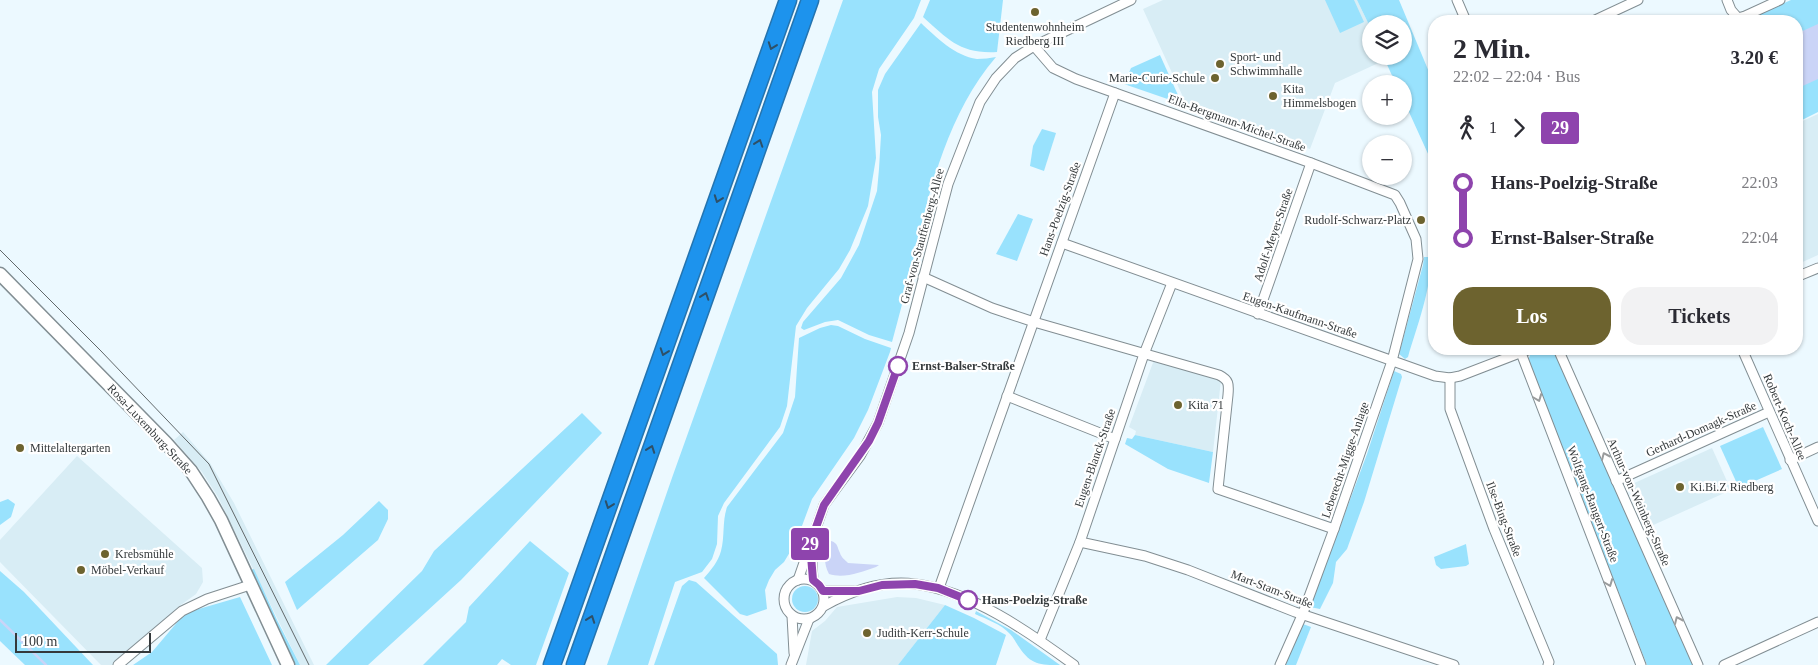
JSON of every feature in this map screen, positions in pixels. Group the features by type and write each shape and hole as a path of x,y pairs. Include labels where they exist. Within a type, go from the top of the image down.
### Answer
{"highway":[{"path":"552,665 788,0"},
{"path":"575,665 810,0"}],"main road":[{"name":"Rosa-Luxemburg-Straße","path":"0,274 166,443 191,472 221,520 288,665"}],"street":[{"name":"Graf-von-Stauffenberg-Allee","path":"794,653 792,616 784,605 786,590 798,580 824,505 860,456 878,423 909,333 948,184 980,102 1005,67 1015,58 1034,46 1132,0"},
{"path":"1457,0 1463,15"},
{"path":"1606,15 1638,0"},
{"path":"1727,0 1735,15"},
{"path":"1747,15 1780,0"},
{"name":"Ella-Bergmann-Michel-Straße","path":"1034,46 1052,68 1076,79 1395,195 1416,239 1418,259"},
{"name":"Hans-Poelzig-Straße","path":"938,588 1115,93"},
{"name":"Adolf-Meyer-Straße","path":"1258,314 1311,163"},
{"name":"Eugen-Kaufmann-Straße","path":"1062,243 1435,376 1450,378 1460,376 1515,355"},
{"name":"Leberecht-Migge-Anlage","path":"1280,665 1303,613 1334,529 1392,361 1418,259"},
{"path":"1803,274 1818,268"},
{"path":"923,277 992,308 1226,378 1229,383 1218,490 1334,529"},
{"name":"Eugen-Blanck-Straße","path":"1040,640 1080,542 1144,354 1172,283"},
{"name":"Wolfgang-Bangert-Straße","path":"1521,355 1640,665"},
{"name":"Arthur-von-Weinberg-Straße","path":"1561,355 1698,665"},
{"name":"Robert-Koch-Allee","path":"1745,355 1818,521"},
{"name":"Ilse-Bing-Straße","path":"1450,378 1450,409 1494,529 1548,665"},
{"path":"1007,396 1114,439"},
{"name":"Gerhard-Domagk-Straße","path":"1616,481 1769,412"},
{"path":"1790,460 1818,447"},
{"name":"Mart-Stam-Straße","path":"1080,542 1145,556 1188,570 1295,612 1303,613 1318,620 1454,665"},
{"name":"Graf-von-Stauffenberg-Allee","path":"810,544 813,580"},
{"path":"798,580 805,578 813,580 819,585 825,598 824,606"},
{"path":"823,591 859,591 882,585 896,584 915,584 938,588 990,610 1040,640 1074,665"},
{"path":"118,665 182,611 208,599 250,585"},
{"name":"Graf-von-Stauffenberg-Allee","path":"791,665 794,653 809,619 818,614 824,606 859,591"},
{"path":"792,616 800,619 809,619"},
{"path":"1724,665 1818,622"}],"shaded area":[{"path":"843,0 921,0 914,18 879,69 872,92 876,158 868,206 850,250 839,269 807,308 796,326 787,406 780,427 724,503 718,516 717,544 712,559 702,572 675,582 648,665 607,665 673,475"},
{"path":"930,0 1003,0 997,52 973,51 948,39 923,17"},
{"name":"Marie-Curie-Schule","path":"1163,0 1357,0 1364,15 1362,15 1362,65 1374,65 1335,83 1310,149 1188,108 1143,9"},
{"path":"1325,0 1354,0 1362,18 1362,23 1340,33"},
{"path":"1357,0 1399,0 1405,15 1364,15"},
{"path":"1791,0 1818,0 1818,112 1803,120 1803,15 1757,15"},
{"path":"921,23 946,45 961,54 977,59 996,57 979,79 965,103 942,155 925,209 892,342 869,335 838,320 825,322 804,330 801,328 803,322 841,278 859,245 877,191 881,135 878,117 878,90 885,74"},
{"path":"1818,24 1818,79 1803,86 1803,31"},
{"path":"1412,31 1428,70 1428,154 1412,119 1412,75 1392,75 1387,65 1412,65"},
{"path":"1160,55 1182,104 1124,84 1131,68"},
{"path":"1818,114 1818,255 1803,262 1803,121"},
{"path":"1042,129 1056,133 1044,171 1030,166 1033,146"},
{"path":"1018,214 1033,219 1017,261 996,254"},
{"path":"1424,257 1428,257 1426,294 1408,357 1405,359 1399,354"},
{"path":"831,325 838,326 865,339 891,348 890,352 868,410 854,438 812,499 796,542 784,562 775,570 769,580 765,590 767,609 747,616 740,614 704,578 720,555 727,507 783,433 795,397 799,338"},
{"path":"1530,355 1558,355 1693,665 1647,665 1528,361"},
{"name":"Kita 71","path":"1154,360 1221,380 1213,452 1135,435 1136,431 1129,427"},
{"path":"1394,371 1401,374 1402,377 1364,502 1347,549 1336,562 1333,583 1320,609 1310,607 1367,454"},
{"path":"582,413 602,433 461,580 368,665 326,665 422,571 434,551"},
{"path":"1763,427 1782,469 1739,488 1720,446"},
{"path":"183,432 210,463 234,503 314,665 300,665 218,497 202,472 174,440"},
{"path":"1135,435 1213,452 1209,483 1168,469 1125,444 1127,438 1132,439"},
{"name":"Ki.Bi.Z Riedberg","path":"1712,448 1731,490 1649,527 1630,485"},
{"name":"Krebsmühle","path":"77,456 202,568 203,582 196,594 178,607 112,665 101,665 0,562 0,540"},
{"path":"8,499 15,504 11,517 0,525 0,502"},
{"path":"379,501 388,510 388,519 378,540 297,610 285,582 343,535"},
{"path":"530,541 569,573 536,665 511,665 502,659 497,665 423,665 466,622 469,607"},
{"path":"831,541 836,544 841,556 848,563 879,565 841,576 829,574 825,562 825,554 827,542"},
{"path":"1466,544 1469,564 1441,569 1436,565 1434,557"},
{"path":"254,569 300,665 295,665 250,570"},
{"path":"0,571 24,592 93,665 25,665 0,641"},
{"path":"689,580 696,582 777,654 778,665 654,665 682,586"},
{"path":"805,586 814,590 818,599 814,608 805,612 796,608 792,599 796,590"},
{"path":"240,597 272,665 133,665 152,652 185,613"},
{"name":"Judith-Kerr-Schule","path":"897,597 916,598 945,605 898,665 806,665 812,631 825,621 837,607"},
{"path":"945,605 1006,635 996,665 898,665"},
{"path":"976,611 1011,630 1060,665 1047,665 1032,661 1023,653 1006,630 975,614"},
{"path":"1303,624 1311,627 1296,665 1285,665"}],"waterway":[{"path":"0,620 46,665"}],"tram line":[{"path":"0,250 101,351 209,464 309,665"}],"bus line":[{"name":"29","path":"898,366 878,423 869,441 824,505 810,544 813,580 823,591 859,591 882,585 915,584 938,588 968,600"}],"place":[{"name":"Studentenwohnheim Riedberg III","path":"1035,12"},
{"name":"Sport- und Schwimmhalle","path":"1220,64"},
{"name":"Marie-Curie-Schule","path":"1215,78"},
{"name":"Kita Himmelsbogen","path":"1273,96"},
{"name":"Rudolf-Schwarz-Platz","path":"1421,220"},
{"name":"Ernst-Balser-Straße","path":"898,366"},
{"name":"Kita 71","path":"1178,405"},
{"name":"Mittelaltergarten","path":"20,448"},
{"name":"Ki.Bi.Z Riedberg","path":"1680,487"},
{"name":"Krebsmühle","path":"105,554"},
{"name":"Möbel-Verkauf","path":"81,570"},
{"name":"Hans-Poelzig-Straße","path":"968,600"},
{"name":"Judith-Kerr-Schule","path":"867,633"}]}
